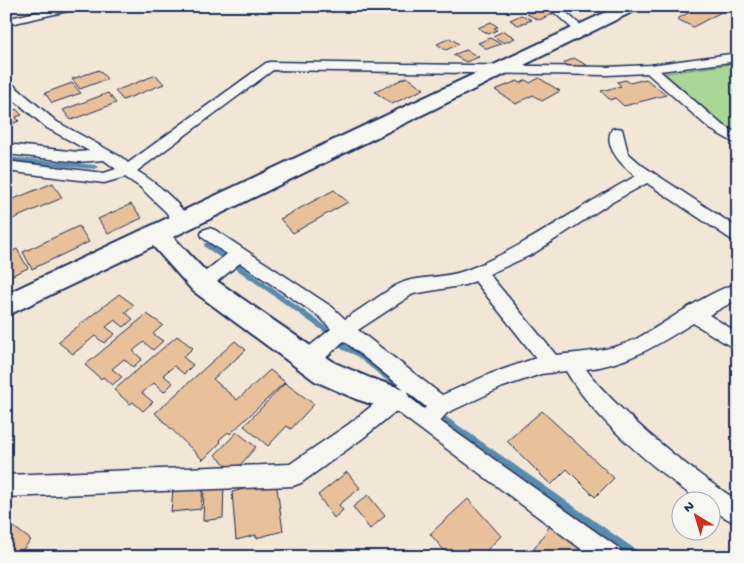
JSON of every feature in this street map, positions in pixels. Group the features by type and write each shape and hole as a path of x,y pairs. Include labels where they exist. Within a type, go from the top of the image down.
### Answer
{"street":[{"path":"6,22 77,6"},
{"path":"552,6 581,31"},
{"path":"6,306 158,235 632,6"},
{"path":"6,166 104,178 127,171 270,66 501,70 650,69 738,57"},
{"path":"650,69 716,126 738,142"},
{"path":"6,86 52,125 116,160 127,171 145,183 172,208 183,222"},
{"path":"617,132 617,142 622,155 648,176 738,236"},
{"path":"6,149 78,157 106,155"},
{"path":"308,359 338,335 401,291 410,287 465,278 478,273 527,250 601,201 648,176"},
{"path":"208,234 233,259 326,312 338,335 433,414 612,557"},
{"path":"158,235 202,284 325,372 366,390 396,398 433,414"},
{"path":"202,284 233,259"},
{"path":"478,273 561,363 655,451 718,501 738,514"},
{"path":"433,414 497,380 541,365 603,359 641,346 692,314 738,290"},
{"path":"692,314 738,343"},
{"path":"6,486 293,475 356,431 396,398"}],"green space":[{"path":"738,63 738,136 720,124 660,74"}],"building":[{"path":"701,6 716,6 723,11 693,27 677,19"},
{"path":"541,8 553,14 539,20 527,14"},
{"path":"521,15 532,20 518,25 510,20"},
{"path":"491,22 498,27 494,28 497,30 489,34 478,28"},
{"path":"504,31 515,38 504,43 493,36"},
{"path":"450,38 459,44 446,50 437,44"},
{"path":"490,38 501,44 487,49 478,43"},
{"path":"466,50 479,57 466,62 453,55"},
{"path":"574,58 590,67 572,68 564,63"},
{"path":"99,70 107,79 80,89 72,79"},
{"path":"156,75 164,84 123,100 115,91"},
{"path":"407,77 424,89 392,104 375,92"},
{"path":"539,78 560,91 542,101 533,95 516,104 495,90 517,81 521,83 526,80 530,83"},
{"path":"646,79 666,95 624,106 615,98 610,100 601,91 621,86 617,82 626,80 630,83"},
{"path":"72,83 81,93 52,103 45,93"},
{"path":"108,93 116,103 71,120 63,110"},
{"path":"16,109 22,115 16,117 19,121 9,125 6,123 6,113"},
{"path":"53,183 62,198 8,221 6,202"},
{"path":"334,190 348,202 293,233 280,219"},
{"path":"131,204 142,218 108,234 98,219"},
{"path":"79,226 89,242 32,269 23,252"},
{"path":"17,249 28,268 6,278 6,254"},
{"path":"119,294 134,305 125,312 133,319 124,327 115,320 106,327 115,334 104,343 95,336 73,354 58,342"},
{"path":"147,314 163,325 153,334 163,341 153,350 144,342 133,351 142,359 133,367 124,359 112,369 122,377 112,385 103,377 101,379 85,365"},
{"path":"177,336 193,348 183,357 193,365 184,374 174,366 163,375 173,383 164,392 154,383 142,393 153,402 143,411 133,402 130,404 114,390"},
{"path":"235,341 246,350 213,379 237,400 270,370 285,382 230,434 228,432 219,440 221,442 203,460 155,413"},
{"path":"285,383 314,404 291,429 287,426 268,446 244,426"},
{"path":"542,411 614,478 595,497 567,469 551,485 507,441"},
{"path":"237,432 256,447 234,472 215,455"},
{"path":"347,472 360,488 339,505 343,510 334,518 318,495"},
{"path":"276,481 283,531 256,538 256,535 236,540 232,492"},
{"path":"224,482 223,518 203,521 204,484"},
{"path":"203,484 201,509 171,512 173,488"},
{"path":"368,495 385,516 370,529 353,507"},
{"path":"468,499 501,536 480,557 450,557 430,534"},
{"path":"6,521 31,540 16,557 6,557"},
{"path":"553,521 593,557 543,557 534,549"}],"waterway":[{"path":"73,10 89,6"},
{"path":"6,159 95,167"},
{"path":"207,245 325,329 345,348 357,353 419,402 639,557"}]}
